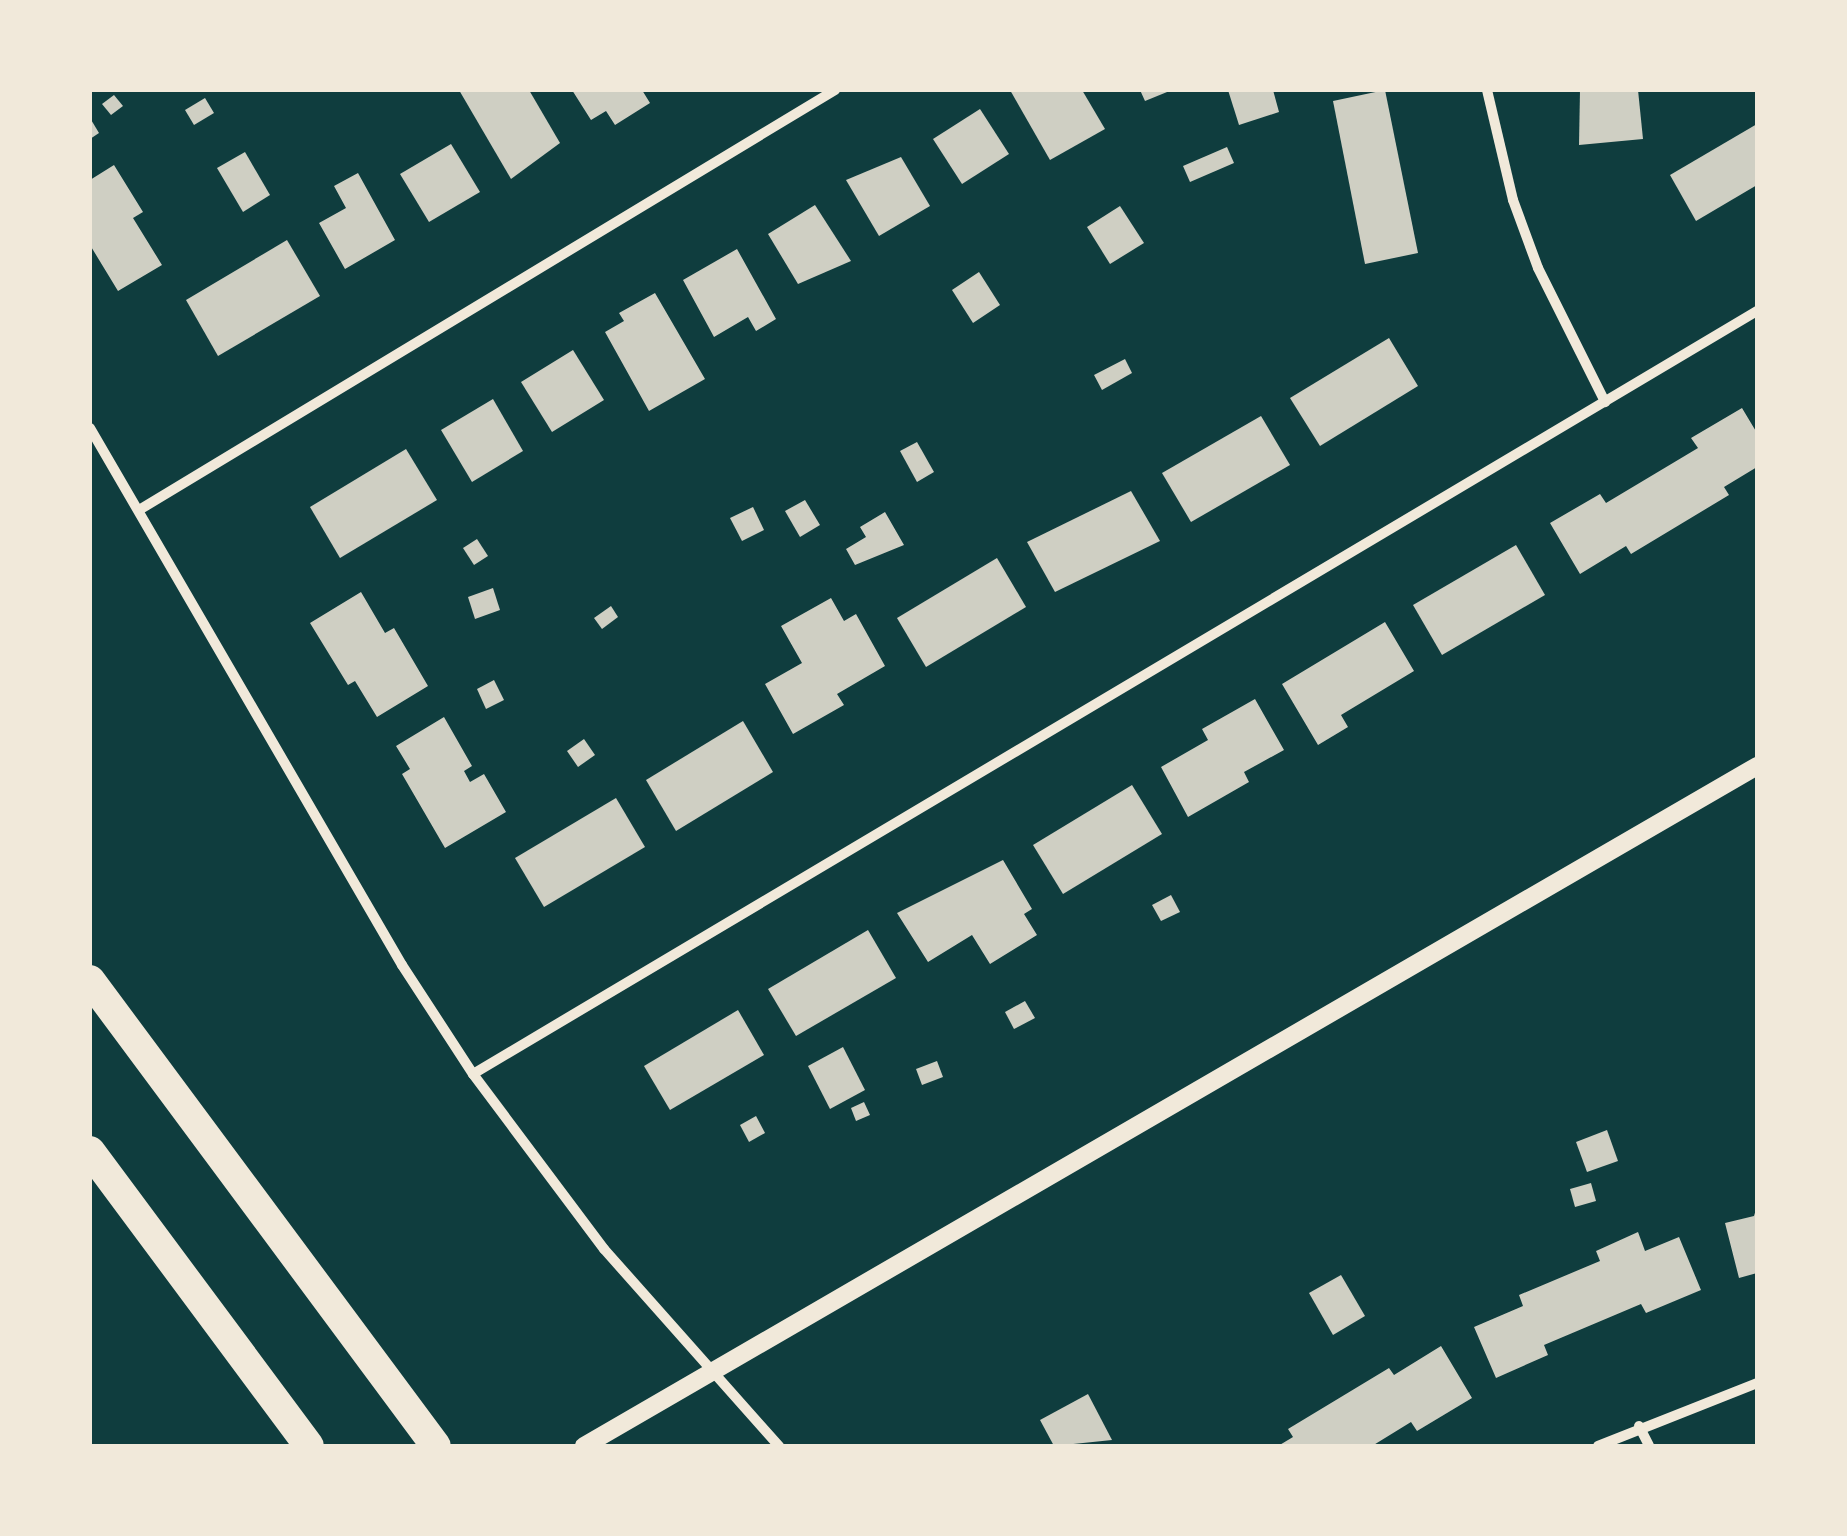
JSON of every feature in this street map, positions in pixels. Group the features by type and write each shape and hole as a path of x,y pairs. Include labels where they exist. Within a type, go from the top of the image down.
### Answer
{"highway":[{"path":"90,980 436,1446"},
{"path":"90,1151 309,1446"}],"street":[{"path":"138,510 836,90"},
{"path":"1487,90 1512,200 1538,268 1605,402"},
{"path":"473,1074 1757,310"},
{"path":"90,428 402,964 473,1074 604,1248 779,1446"},
{"path":"584,1446 716,1375 1757,766"},
{"path":"1598,1446 1639,1426 1757,1383"},
{"path":"1639,1426 1649,1446"}],"building":[{"path":"459,90 529,90 560,143 511,179"},
{"path":"572,90 642,90 650,103 615,125 606,111 591,120"},
{"path":"1010,90 1082,90 1105,129 1050,160"},
{"path":"1140,90 1172,90 1145,101"},
{"path":"1228,90 1273,90 1279,112 1239,125"},
{"path":"1385,90 1418,253 1365,264 1333,101"},
{"path":"1580,90 1638,90 1643,139 1579,145"},
{"path":"114,95 123,106 111,115 102,104"},
{"path":"205,98 214,113 194,125 185,110"},
{"path":"980,109 1009,154 962,184 933,139"},
{"path":"90,118 99,133 90,139"},
{"path":"1757,124 1757,185 1696,221 1670,175"},
{"path":"451,144 480,192 429,222 400,174"},
{"path":"1227,147 1234,163 1190,182 1183,166"},
{"path":"245,152 270,195 243,212 217,168"},
{"path":"901,157 930,206 879,236 846,180"},
{"path":"114,165 143,212 133,218 162,265 118,291 90,245 90,180"},
{"path":"358,173 395,240 345,269 319,223 346,208 334,186"},
{"path":"815,205 851,261 798,284 768,234"},
{"path":"1120,206 1144,243 1110,264 1087,227"},
{"path":"287,240 320,296 218,356 186,300"},
{"path":"737,249 776,319 756,331 748,317 714,337 683,280"},
{"path":"979,272 1000,305 973,323 952,290"},
{"path":"655,293 705,379 649,411 605,332 624,321 619,313"},
{"path":"1389,338 1418,386 1320,446 1290,398"},
{"path":"573,350 604,400 552,432 521,382"},
{"path":"1125,359 1132,373 1102,390 1094,375"},
{"path":"493,399 523,451 472,482 441,430"},
{"path":"1742,408 1757,433 1757,467 1724,487 1729,495 1631,554 1626,546 1580,574 1550,523 1600,494 1606,503 1698,448 1691,438"},
{"path":"1261,416 1290,465 1191,522 1162,473"},
{"path":"917,442 934,472 917,482 900,451"},
{"path":"406,449 437,500 340,558 310,507"},
{"path":"1131,491 1160,541 1055,592 1027,542"},
{"path":"805,500 820,525 800,537 785,511"},
{"path":"753,507 764,530 742,541 730,518"},
{"path":"885,512 904,545 855,565 846,549 866,537 860,527"},
{"path":"477,539 488,556 474,565 463,548"},
{"path":"1516,545 1545,595 1442,655 1413,605"},
{"path":"997,558 1026,607 926,667 897,618"},
{"path":"493,588 500,610 475,619 468,597"},
{"path":"361,592 385,633 394,628 428,686 377,717 355,681 348,685 310,623"},
{"path":"831,598 844,621 856,614 885,666 837,694 844,705 793,734 765,684 802,663 781,626"},
{"path":"611,606 618,617 602,629 594,618"},
{"path":"1385,622 1414,671 1341,715 1348,727 1318,745 1282,684"},
{"path":"494,680 504,700 486,709 477,689"},
{"path":"1255,699 1284,750 1244,772 1249,782 1188,817 1161,767 1208,740 1202,729"},
{"path":"444,717 472,766 464,771 470,782 484,774 506,812 445,848 402,774 410,769 396,746"},
{"path":"743,721 773,772 676,831 646,780"},
{"path":"584,739 595,755 578,767 567,751"},
{"path":"1132,785 1162,834 1063,894 1033,845"},
{"path":"616,798 645,847 544,907 515,858"},
{"path":"1003,860 1032,909 1024,914 1037,935 990,964 972,935 928,962 897,913"},
{"path":"1171,895 1180,912 1161,921 1152,905"},
{"path":"868,930 896,978 796,1036 768,989"},
{"path":"1025,1001 1035,1018 1014,1029 1005,1012"},
{"path":"738,1010 764,1055 670,1110 644,1066"},
{"path":"843,1047 865,1090 830,1109 808,1066"},
{"path":"937,1061 943,1077 922,1085 916,1069"},
{"path":"864,1102 870,1115 856,1121 851,1108"},
{"path":"756,1116 765,1133 749,1142 740,1125"},
{"path":"1607,1130 1618,1161 1587,1172 1576,1142"},
{"path":"1591,1183 1596,1201 1575,1207 1570,1189"},
{"path":"1757,1206 1757,1273 1739,1278 1725,1223 1754,1216"},
{"path":"1638,1232 1645,1251 1679,1237 1701,1290 1646,1313 1641,1304 1544,1345 1548,1355 1496,1378 1474,1327 1523,1306 1519,1295 1600,1261 1596,1251"},
{"path":"1341,1275 1365,1316 1333,1335 1309,1293"},
{"path":"1441,1346 1472,1398 1417,1431 1411,1422 1372,1446 1278,1446 1293,1437 1288,1429 1389,1368 1394,1375"},
{"path":"1088,1394 1112,1440 1054,1446 1040,1420"}]}
